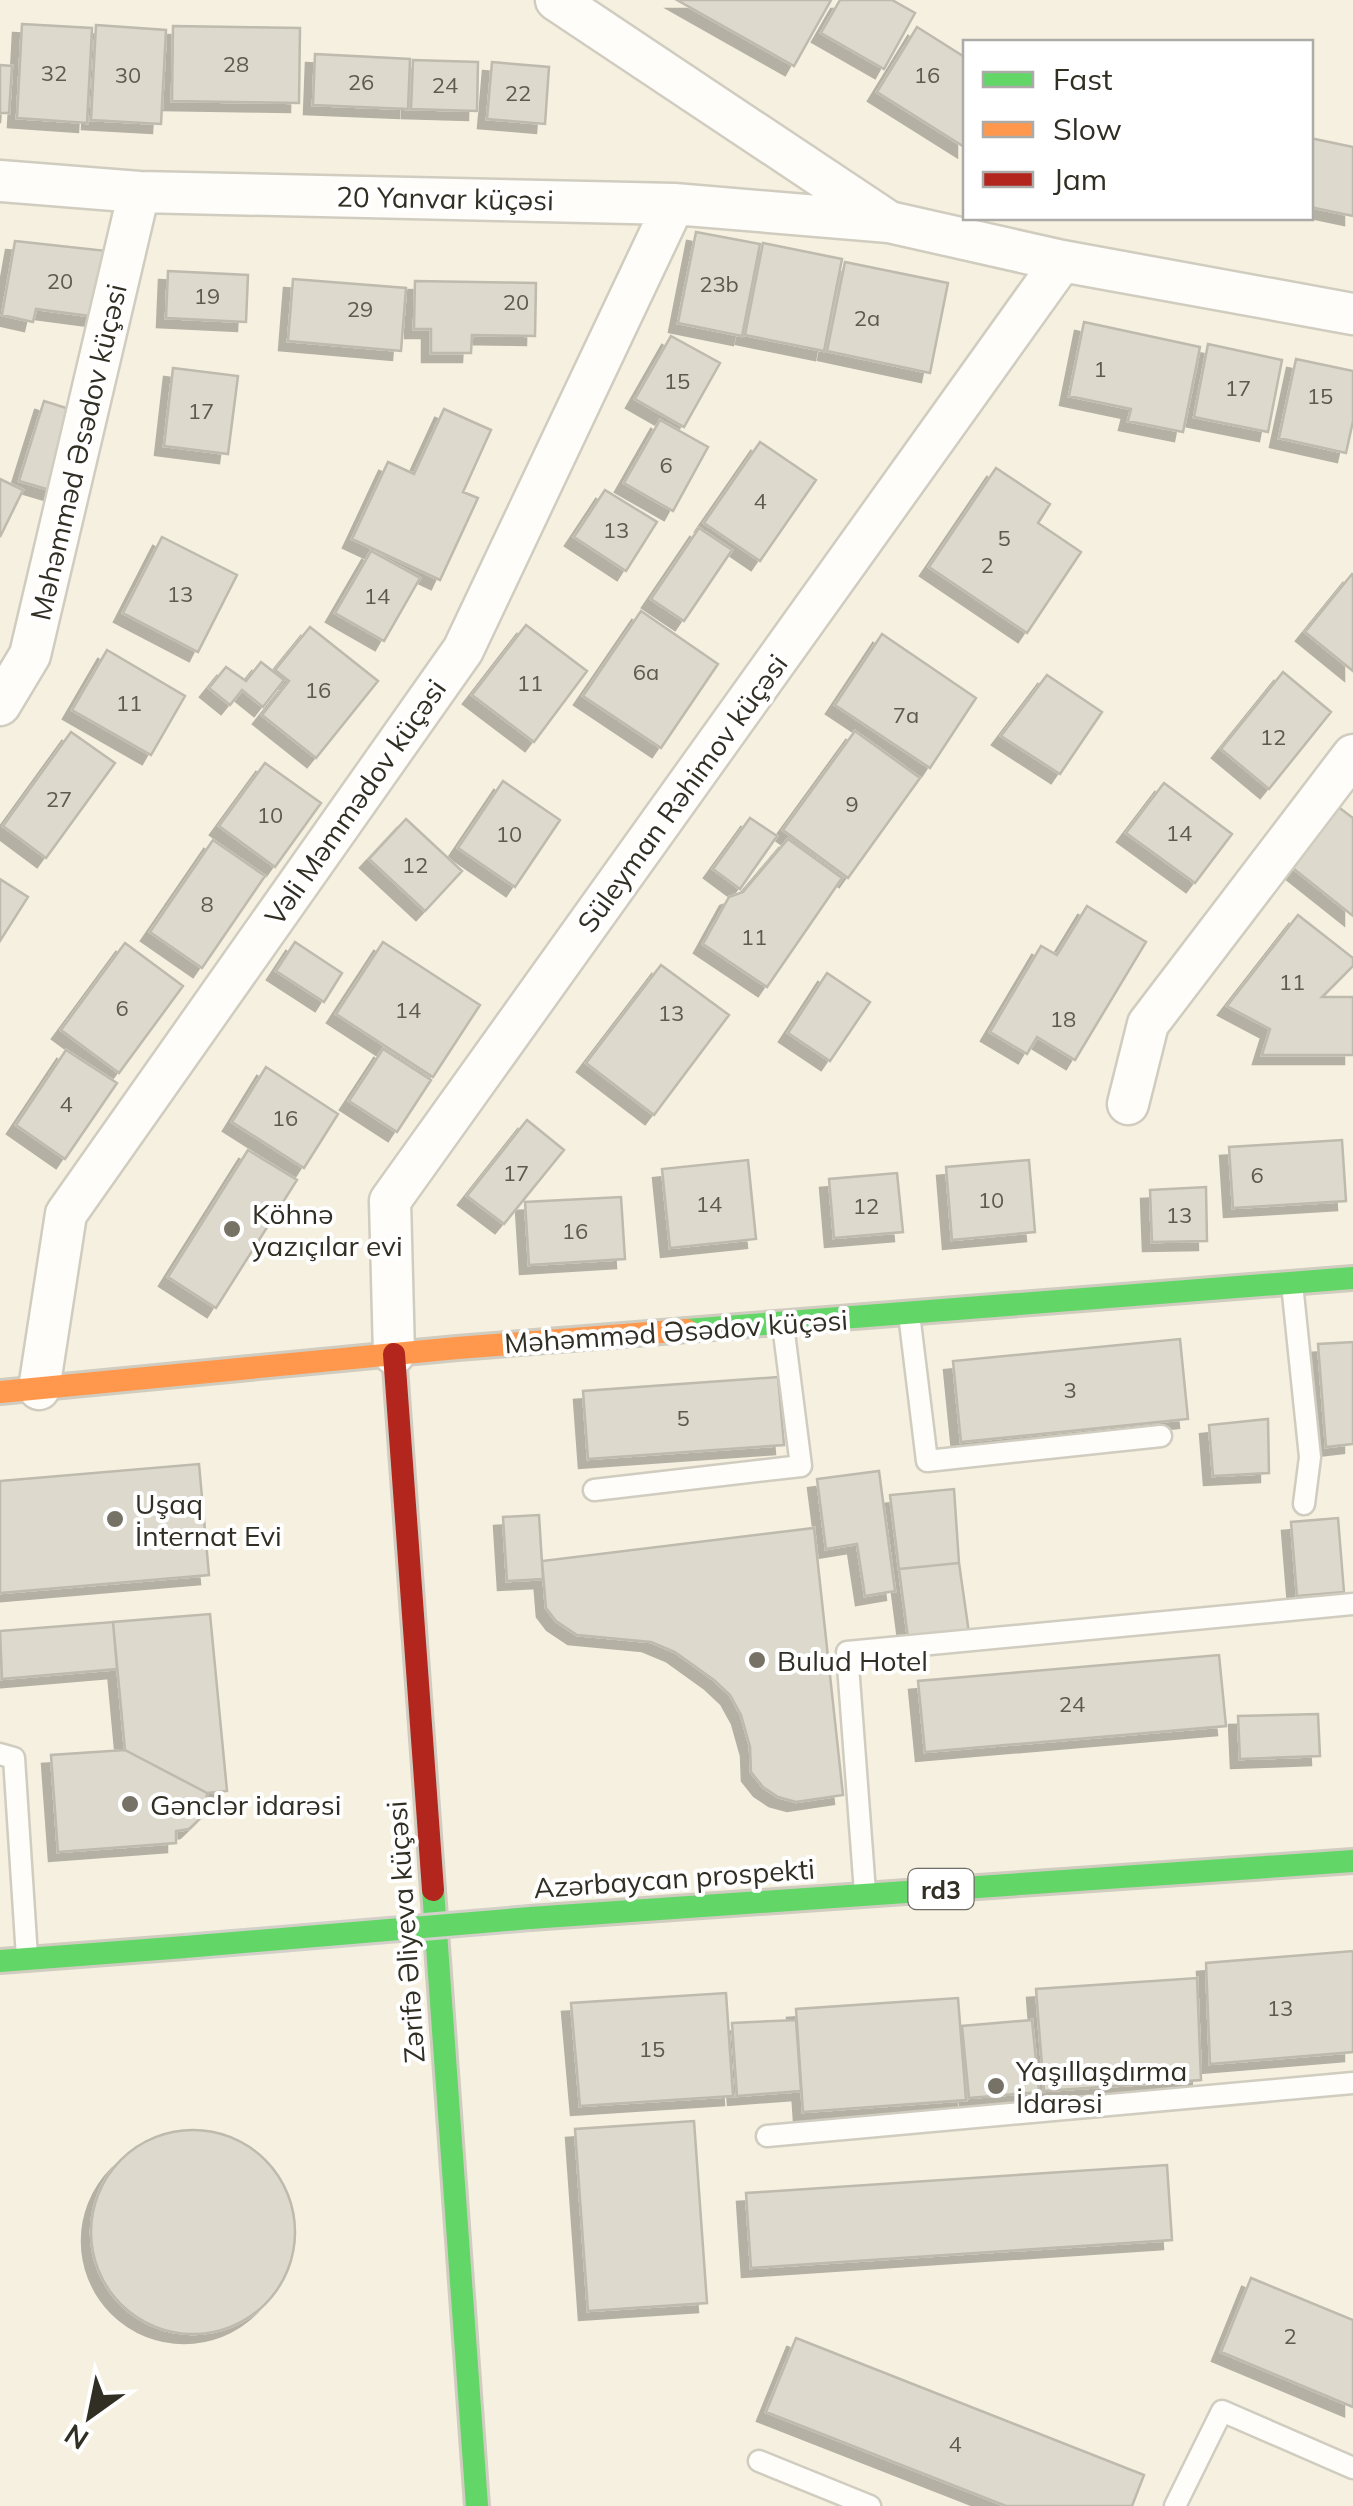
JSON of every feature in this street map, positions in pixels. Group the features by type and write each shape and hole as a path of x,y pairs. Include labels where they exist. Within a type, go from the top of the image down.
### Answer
{"main road":[{"name":"Məhəmməd Əsədov küçəsi","path":"19,1391 394,1354 1353,1278"},
{"name":"Zərifə Əliyeva küçəsi","path":"394,1354 477,2506"},
{"name":"Azərbaycan prospekti","path":"0,1960 1353,1860"}],"street":[{"name":"20 Yanvar küçəsi","path":"556,0 889,222"},
{"name":"20 Yanvar küçəsi","path":"0,181 139,192 674,204 889,222 1062,262 1353,314"},
{"name":"Məhəmməd Əsədov küçəsi","path":"0,705 30,656 139,192"},
{"name":"Vəli Məmmədov küçəsi","path":"19,1391 66,1214 462,650 674,204"},
{"name":"Süleyman Rəhimov küçəsi","path":"394,1354 390,1201 1062,262"},
{"path":"1128,1104 1148,1024 1353,756"}],"lane":[{"path":"1291,1282 1310,1456 1304,1504"},
{"path":"909,1312 927,1462 1161,1436"},
{"path":"594,1490 801,1466 783,1323"},
{"path":"865,1894 847,1652 1353,1604"},
{"path":"0,1754 14,1758 27,1958"},
{"path":"767,2136 1353,2083"},
{"path":"1175,2506 1222,2411 1353,2468"},
{"path":"759,2462 870,2506"}],"building":[{"path":"677,0 831,0 794,66"},
{"path":"840,0 892,0 915,13 884,69 821,33"},
{"path":"22,24 92,28 87,123 17,118"},
{"path":"96,25 166,30 161,124 91,120"},
{"path":"173,26 300,28 299,103 172,101"},
{"path":"917,27 963,56 963,146 877,92"},
{"path":"315,54 410,59 408,109 313,105"},
{"path":"413,60 478,62 477,111 411,109"},
{"path":"492,62 549,67 545,124 487,119"},
{"path":"0,65 12,66 9,113 0,113"},
{"path":"1313,139 1353,147 1353,216 1313,208"},
{"path":"696,232 760,244 742,336 678,323"},
{"path":"15,241 116,252 105,318 36,309 33,322 2,315"},
{"path":"763,243 842,259 824,351 745,335"},
{"path":"845,262 948,283 930,373 827,351"},
{"path":"168,271 248,275 246,322 166,318"},
{"path":"293,279 406,288 401,351 288,341"},
{"path":"415,281 536,283 535,336 472,335 471,353 431,353 431,329 414,329"},
{"path":"1084,322 1200,347 1183,432 1128,421 1131,409 1069,396"},
{"path":"671,336 720,363 684,427 635,399"},
{"path":"1208,344 1282,360 1268,432 1194,417"},
{"path":"1296,359 1353,371 1353,421 1346,453 1279,438"},
{"path":"173,368 238,376 228,454 164,446"},
{"path":"44,401 85,414 60,493 19,481"},
{"path":"444,409 491,430 463,492 478,498 440,580 352,539 388,462 414,474"},
{"path":"660,420 708,447 673,511 624,483"},
{"path":"760,442 816,480 760,561 704,523"},
{"path":"996,468 1050,504 1038,523 1081,552 1027,633 929,567"},
{"path":"0,479 23,490 0,537"},
{"path":"605,490 657,522 626,571 574,537"},
{"path":"699,528 732,550 684,621 651,599"},
{"path":"162,537 237,575 198,652 123,613"},
{"path":"371,551 420,578 384,641 335,613"},
{"path":"1353,575 1353,671 1305,632"},
{"path":"641,611 718,664 661,748 583,696"},
{"path":"526,625 587,671 534,742 472,695"},
{"path":"310,627 378,681 316,758 262,715 289,681 275,670"},
{"path":"882,634 976,698 930,768 835,705"},
{"path":"107,650 185,696 151,755 72,710"},
{"path":"261,662 284,680 263,707 242,690 230,705 209,688 226,667 246,681"},
{"path":"1283,672 1331,712 1269,789 1221,749"},
{"path":"1047,675 1102,712 1060,774 1001,736"},
{"path":"855,731 920,778 848,878 783,830"},
{"path":"71,732 115,763 46,858 3,826"},
{"path":"265,763 321,803 275,867 219,826"},
{"path":"503,781 560,820 515,887 458,848"},
{"path":"1164,783 1232,834 1195,883 1126,833"},
{"path":"1337,806 1353,818 1353,916 1289,865"},
{"path":"750,818 777,836 740,889 713,869"},
{"path":"406,819 462,871 425,911 369,859"},
{"path":"788,839 842,878 767,987 703,944 729,897 743,892"},
{"path":"213,840 265,876 202,968 150,932"},
{"path":"0,879 28,897 0,941"},
{"path":"1087,906 1146,942 1075,1060 1037,1037 1027,1054 990,1032 1041,946 1057,955"},
{"path":"1298,915 1353,958 1353,966 1322,997 1353,997 1353,1055 1262,1055 1270,1029 1227,1006"},
{"path":"295,942 342,973 324,1002 276,971"},
{"path":"383,942 480,1005 433,1077 336,1014"},
{"path":"125,943 183,986 119,1073 61,1030"},
{"path":"661,965 729,1015 654,1115 586,1063"},
{"path":"827,973 870,1002 830,1061 788,1033"},
{"path":"383,1049 431,1080 397,1132 349,1101"},
{"path":"66,1050 117,1083 65,1159 16,1125"},
{"path":"266,1067 338,1114 304,1168 232,1122"},
{"path":"527,1120 564,1150 504,1224 467,1196"},
{"path":"1342,1140 1346,1201 1233,1208 1229,1147"},
{"name":"Köhnə yazıçılar evi","path":"248,1150 297,1180 216,1308 168,1277"},
{"path":"748,1160 756,1239 670,1248 662,1169"},
{"path":"1029,1160 1035,1232 952,1240 946,1167"},
{"path":"897,1173 903,1232 834,1238 829,1179"},
{"path":"1206,1187 1207,1241 1152,1242 1150,1190"},
{"path":"621,1197 625,1259 529,1265 525,1202"},
{"path":"1180,1339 1188,1419 961,1442 953,1361"},
{"path":"1353,1342 1353,1444 1326,1447 1318,1344"},
{"path":"778,1377 784,1445 588,1459 583,1391"},
{"path":"1268,1419 1269,1473 1213,1476 1209,1425"},
{"name":"Uşaq İnternat Evi","path":"199,1464 209,1575 0,1593 0,1481"},
{"path":"879,1471 895,1591 865,1596 857,1544 826,1549 817,1479"},
{"path":"954,1489 959,1563 899,1569 890,1495"},
{"path":"539,1515 543,1579 507,1581 503,1517"},
{"path":"1338,1518 1344,1592 1297,1596 1291,1522"},
{"name":"Bulud Hotel","path":"814,1528 843,1795 796,1802 778,1797 751,1772 750,1747 741,1715 730,1695 714,1680 675,1652 651,1642 577,1635 556,1621 546,1608 542,1561"},
{"path":"959,1563 969,1633 908,1638 899,1569"},
{"path":"210,1614 227,1791 207,1793 125,1750 113,1622"},
{"path":"113,1622 117,1669 2,1679 0,1631"},
{"path":"1219,1655 1226,1726 925,1752 918,1681"},
{"path":"1318,1714 1320,1756 1240,1759 1238,1716"},
{"name":"Gənclər idarəsi","path":"125,1750 207,1793 205,1814 189,1829 176,1831 176,1843 58,1852 51,1755"},
{"path":"1353,1951 1353,2052 1210,2064 1206,1963"},
{"path":"1197,1978 1201,2080 1044,2091 1036,1989"},
{"path":"726,1993 733,2096 580,2106 571,2003"},
{"path":"958,1998 966,2100 803,2112 796,2009"},
{"path":"796,2020 801,2091 737,2096 732,2023"},
{"path":"1032,2020 1039,2092 969,2098 962,2026"},
{"path":"694,2121 707,2303 588,2311 575,2129"},
{"path":"193,2130 232,2138 265,2160 287,2193 295,2232 287,2271 265,2304 232,2326 193,2334 154,2326 121,2304 99,2271 91,2232 99,2193 121,2160 154,2138"},
{"path":"1167,2165 1172,2240 751,2268 746,2193"},
{"path":"1251,2278 1353,2320 1353,2407 1221,2352"},
{"path":"796,2338 1144,2475 1132,2506 1006,2506 766,2412"}],"traffic: fast":[{"path":"687,1330 1353,1278"},
{"path":"530,1918 1353,1861"},
{"path":"433,1890 477,2506"},
{"path":"185,1947 530,1918"},
{"path":"0,1961 185,1947"}],"traffic: slow":[{"path":"0,1392 687,1330"}],"traffic: jam":[{"path":"394,1354 433,1890"}],"place":[{"name":"Köhnə yazıçılar evi","path":"232,1229"},
{"name":"Uşaq İnternat Evi","path":"115,1519"},
{"name":"Bulud Hotel","path":"757,1660"},
{"name":"Gənclər idarəsi","path":"130,1804"},
{"name":"Yaşıllaşdırma İdarəsi","path":"996,2086"}]}
